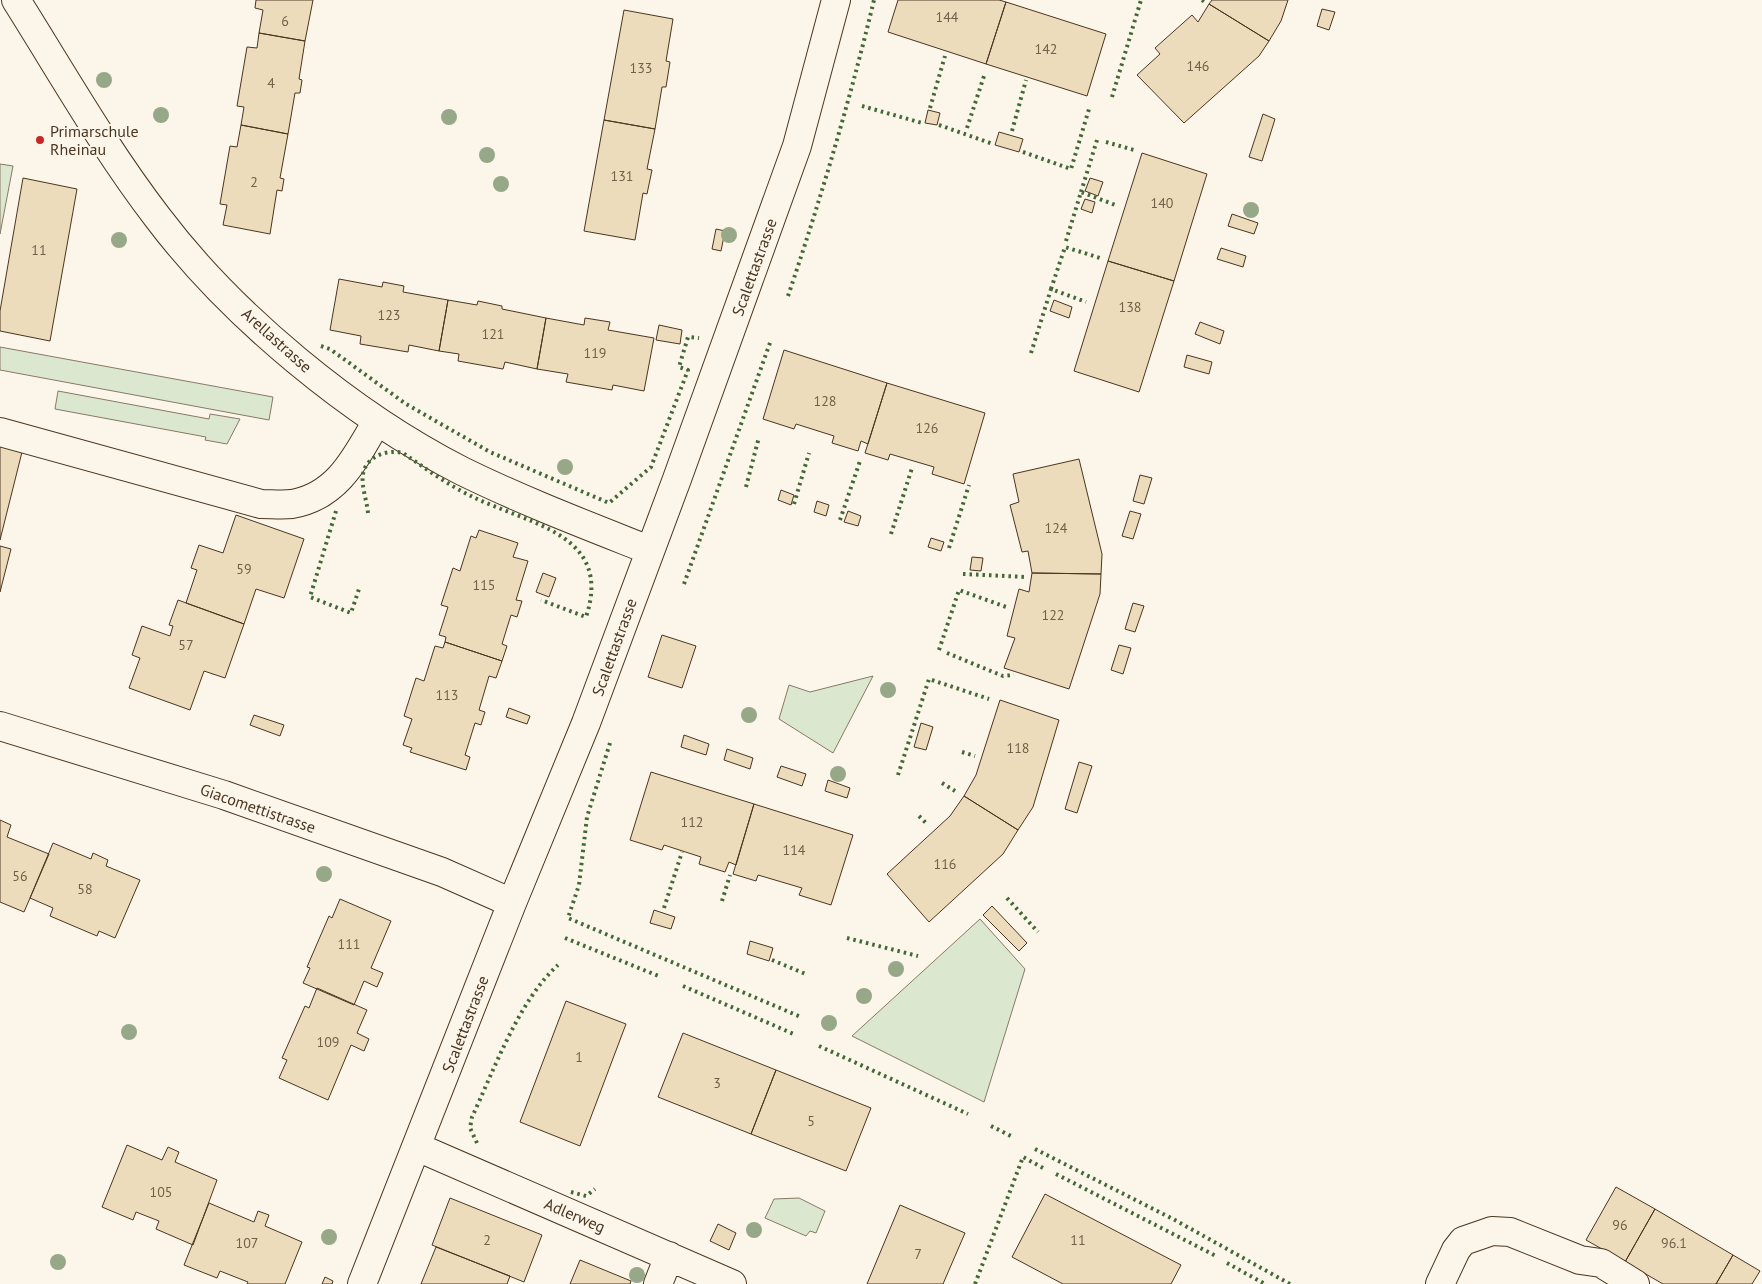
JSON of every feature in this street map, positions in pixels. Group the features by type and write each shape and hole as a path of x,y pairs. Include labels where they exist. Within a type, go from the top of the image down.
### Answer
{"street":[{"name":"Arellastrasse","path":"16,0 123,169 158,218 191,257 236,304 302,364 377,421 444,461 504,491 649,550"},
{"name":"Scalettastrasse","path":"362,1284 512,902 586,724 744,298 794,155 836,0"},
{"path":"0,432 261,504 293,504 322,492 348,472 377,421"},
{"name":"Giacomettistrasse","path":"0,726 233,799 442,872 512,902"},
{"name":"Adlerweg","path":"417,1147 732,1284"},
{"path":"1440,1284 1456,1250 1463,1241 1492,1231 1510,1232 1580,1260 1601,1263 1635,1284"},
{"path":"658,1284 669,1256"}],"green space":[{"path":"0,164 13,166 0,234"},
{"path":"0,347 273,397 269,420 0,370"},
{"path":"58,391 209,419 210,414 240,419 227,444 205,440 206,437 55,409"},
{"path":"873,676 833,753 779,719 789,685 810,692"},
{"path":"980,919 1025,969 984,1102 852,1036"},
{"path":"799,1198 825,1211 816,1233 810,1231 806,1236 765,1218 774,1199"}],"building":[{"path":"256,0 313,0 305,41 259,33 263,10 255,8"},
{"path":"898,0 999,0 1006,2 986,64 888,32"},
{"path":"1212,0 1288,0 1281,21 1269,41 1209,4"},
{"path":"1006,2 1106,34 1087,96 986,64"},
{"path":"1209,4 1269,41 1259,56 1184,123 1137,75 1160,54 1155,48 1192,15 1198,22"},
{"path":"1322,9 1335,12 1329,30 1317,26"},
{"path":"624,10 673,19 666,61 670,62 666,87 662,87 655,129 604,120"},
{"path":"259,33 305,41 299,79 302,80 300,93 295,93 288,134 241,125 244,107 237,106 247,47 257,48"},
{"path":"928,110 940,113 937,125 925,123"},
{"path":"1263,114 1275,119 1262,161 1249,157"},
{"path":"604,120 655,129 647,169 652,170 647,194 643,193 635,240 584,231"},
{"path":"241,125 288,134 280,178 284,179 282,191 277,190 270,234 223,225 227,205 220,204 230,146 237,147"},
{"path":"999,132 1023,139 1019,152 995,145"},
{"path":"1142,153 1207,174 1174,281 1108,261"},
{"path":"23,178 77,189 50,341 0,331 0,311"},
{"path":"1090,178 1103,182 1098,196 1085,191"},
{"path":"1085,199 1095,202 1092,213 1081,209"},
{"path":"1232,214 1258,223 1254,234 1228,226"},
{"path":"716,229 725,231 721,251 712,249"},
{"path":"1221,248 1246,256 1243,267 1217,259"},
{"path":"1108,261 1174,281 1139,392 1074,371"},
{"path":"339,279 382,287 383,282 404,286 403,292 448,300 439,351 409,345 408,352 360,344 361,336 330,330"},
{"path":"448,300 477,305 478,301 502,306 502,309 546,318 537,369 505,362 503,369 458,361 459,354 439,351"},
{"path":"1054,300 1072,307 1069,318 1050,311"},
{"path":"546,318 584,325 585,318 610,322 608,330 654,338 644,391 613,385 612,390 566,382 568,374 537,369"},
{"path":"1200,322 1224,331 1220,344 1195,334"},
{"path":"659,325 682,330 680,344 656,340"},
{"path":"784,350 887,383 868,444 861,441 858,451 832,443 834,436 796,424 794,429 763,419"},
{"path":"1187,355 1212,362 1209,374 1184,367"},
{"path":"887,383 985,413 964,484 932,474 934,467 890,454 888,460 865,453"},
{"path":"0,442 23,448 0,540"},
{"path":"1079,459 1102,554 1101,574 1032,573 1028,551 1022,552 1010,505 1019,502 1013,474"},
{"path":"1140,475 1152,478 1144,504 1133,501"},
{"path":"781,490 794,495 791,505 778,500"},
{"path":"817,501 829,505 826,516 814,512"},
{"path":"848,511 861,516 858,526 844,522"},
{"path":"1130,511 1141,514 1133,539 1122,536"},
{"path":"236,515 304,539 284,598 256,589 244,624 186,603 197,570 191,568 199,545 223,553"},
{"path":"479,530 518,543 513,557 528,561 516,600 522,601 517,617 511,615 502,644 507,646 502,661 445,642 446,637 439,635 448,607 441,605 453,568 460,571 471,536 476,538"},
{"path":"931,538 944,542 941,551 928,547"},
{"path":"0,546 11,549 0,592"},
{"path":"972,557 983,558 981,571 970,570"},
{"path":"543,573 556,578 549,597 536,592"},
{"path":"1032,573 1101,574 1100,594 1069,689 1004,668 1015,638 1007,636 1019,589 1029,592"},
{"path":"178,600 244,624 225,678 204,671 190,710 129,688 140,658 132,655 142,626 170,636 173,626 169,625"},
{"path":"1133,603 1144,606 1135,632 1125,629"},
{"path":"662,635 696,646 682,688 648,677"},
{"path":"445,642 502,661 496,678 489,676 479,710 485,712 481,725 475,723 465,755 470,757 466,770 410,752 412,748 403,745 412,719 404,716 416,678 424,681 435,646 443,648"},
{"path":"1119,645 1131,648 1123,674 1111,670"},
{"path":"1000,700 1059,720 1033,807 1018,830 964,796 976,775"},
{"path":"509,708 530,716 527,724 506,717"},
{"path":"254,715 284,725 280,736 250,725"},
{"path":"921,723 933,727 926,750 914,747"},
{"path":"684,735 709,744 706,755 681,747"},
{"path":"727,749 753,758 750,769 724,760"},
{"path":"1079,762 1092,766 1077,813 1065,809"},
{"path":"781,766 806,774 802,786 777,777"},
{"path":"651,772 754,804 736,865 729,862 725,872 699,864 701,857 664,845 662,850 630,840"},
{"path":"828,780 850,788 847,798 825,791"},
{"path":"964,796 1018,830 1003,854 929,922 887,874 950,816"},
{"path":"754,804 853,835 831,905 799,895 802,888 758,875 756,881 733,874"},
{"path":"0,820 11,825 7,837 49,854 24,912 0,902"},
{"path":"53,843 91,859 93,853 108,860 106,866 140,880 115,938 99,931 97,936 50,916 53,908 30,898"},
{"path":"340,899 391,921 371,968 383,973 377,987 364,981 354,1005 303,983 310,968 307,967 329,916 332,918"},
{"path":"992,906 1027,943 1019,951 983,915"},
{"path":"654,910 675,917 671,929 650,923"},
{"path":"750,941 773,948 769,961 747,954"},
{"path":"317,988 367,1010 357,1033 369,1039 364,1051 351,1045 328,1100 279,1078 287,1060 282,1058 305,1006 309,1008"},
{"path":"566,1001 626,1024 580,1146 520,1122"},
{"path":"683,1033 776,1070 751,1134 658,1097"},
{"path":"776,1070 871,1108 846,1171 751,1134"},
{"path":"127,1145 162,1160 168,1147 179,1152 175,1162 217,1180 193,1245 156,1229 159,1221 136,1212 133,1220 102,1207"},
{"path":"1616,1187 1655,1209 1625,1262 1586,1240"},
{"path":"1045,1194 1181,1265 1171,1284 1063,1284 1012,1257"},
{"path":"450,1198 542,1235 524,1282 432,1245"},
{"path":"209,1203 254,1222 258,1211 269,1215 265,1226 302,1242 285,1284 247,1284 248,1282 220,1271 217,1278 184,1265"},
{"path":"900,1205 965,1233 943,1284 867,1284"},
{"path":"1655,1209 1733,1255 1716,1284 1663,1284 1625,1262"},
{"path":"718,1224 736,1233 729,1250 710,1241"},
{"path":"436,1247 510,1276 507,1284 421,1284"},
{"path":"1733,1255 1760,1271 1752,1284 1716,1284"},
{"path":"580,1260 631,1281 630,1284 570,1284"},
{"path":"325,1277 333,1281 332,1284 322,1284"}],"hedge":[{"path":"788,296 834,149 874,0"},
{"path":"1112,97 1141,0"},
{"path":"930,108 945,56"},
{"path":"967,128 984,76"},
{"path":"1012,131 1026,80"},
{"path":"862,106 922,123"},
{"path":"1023,152 1071,169 1089,109"},
{"path":"939,125 993,144"},
{"path":"1081,192 1097,140"},
{"path":"1106,142 1134,150"},
{"path":"1066,241 1081,192 1118,206"},
{"path":"1051,289 1065,247 1100,258"},
{"path":"1031,353 1051,289 1086,302"},
{"path":"321,346 330,349 406,404 490,452 609,503 651,467 688,370 679,367 688,337 699,338"},
{"path":"684,584 771,340"},
{"path":"746,487 759,437"},
{"path":"368,513 363,483 365,468 378,455 391,452 403,453 462,492 539,524 560,535 577,549 588,567 591,589 586,617 541,600"},
{"path":"794,504 809,453"},
{"path":"840,520 860,461"},
{"path":"891,534 912,468"},
{"path":"949,548 969,485"},
{"path":"336,511 310,597 351,613 359,589"},
{"path":"963,574 1026,577"},
{"path":"939,650 959,590 1009,608"},
{"path":"947,653 1003,676 1014,675"},
{"path":"898,775 929,679 989,699"},
{"path":"610,743 587,817 579,885 568,918 801,1017"},
{"path":"962,752 975,756"},
{"path":"942,783 955,791"},
{"path":"919,816 927,824"},
{"path":"664,908 682,852"},
{"path":"722,901 730,875"},
{"path":"1007,898 1038,932"},
{"path":"565,938 661,977"},
{"path":"847,938 918,956"},
{"path":"772,960 808,975"},
{"path":"477,1143 470,1128 472,1117 499,1057 519,1016 531,997 558,965"},
{"path":"683,986 796,1035"},
{"path":"819,1046 968,1114"},
{"path":"991,1126 1013,1137"},
{"path":"1035,1149 1173,1219 1290,1284"},
{"path":"975,1284 1023,1157 1045,1169"},
{"path":"1056,1174 1216,1256"},
{"path":"571,1192 586,1196 595,1189"},
{"path":"1227,1263 1265,1284"}],"place":[{"name":"Primarschule Rheinau","path":"40,140"}]}
